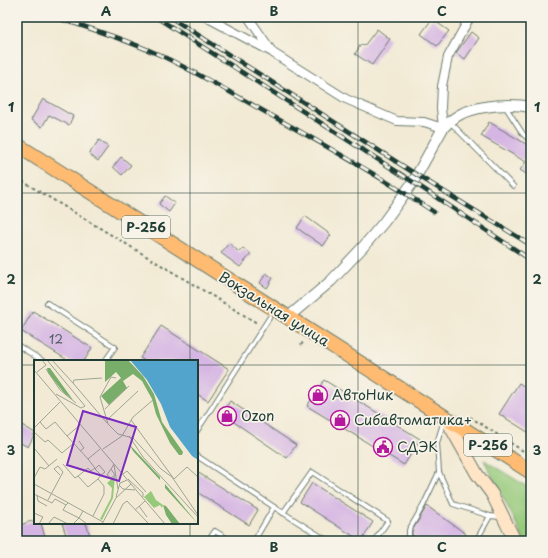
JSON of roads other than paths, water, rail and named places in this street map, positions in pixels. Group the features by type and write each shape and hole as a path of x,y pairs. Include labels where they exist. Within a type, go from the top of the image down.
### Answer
{"highway":[{"name":"Вокзальная улица","path":"17,145 274,310 531,472"}],"main road":[{"path":"445,417 477,474 492,494 515,541"}],"street":[{"path":"206,17 273,53 346,99 397,120 446,125"},
{"path":"249,17 273,53"},
{"path":"446,125 440,108 442,86 448,57 470,17"},
{"path":"287,318 330,281 363,247 384,222 408,190 446,125 462,113 480,108 505,106 531,107"}],"lane":[{"path":"505,106 523,134 531,141"},
{"path":"446,125 513,186"},
{"path":"47,303 115,347 106,360"},
{"path":"198,429 274,310"},
{"path":"17,345 41,360"},
{"path":"445,417 437,443 438,472 453,504 490,516 504,517"},
{"path":"198,457 328,541"},
{"path":"283,513 312,472 388,521 374,541"},
{"path":"415,541 409,537 409,530 423,506 438,472"},
{"path":"254,541 274,507"},
{"path":"476,541 490,516"},
{"path":"208,541 215,531 230,541"}],"railway":[{"path":"54,17 134,44 187,68 309,136 434,212"},
{"path":"156,17 413,182 531,260"},
{"path":"170,17 417,175 531,245"}],"place":[{"name":"АвтоНик","path":"318,395"},
{"name":"Ozon","path":"227,416"},
{"name":"Сибавтоматика+","path":"340,420"},
{"name":"СДЭК","path":"383,447"}]}
